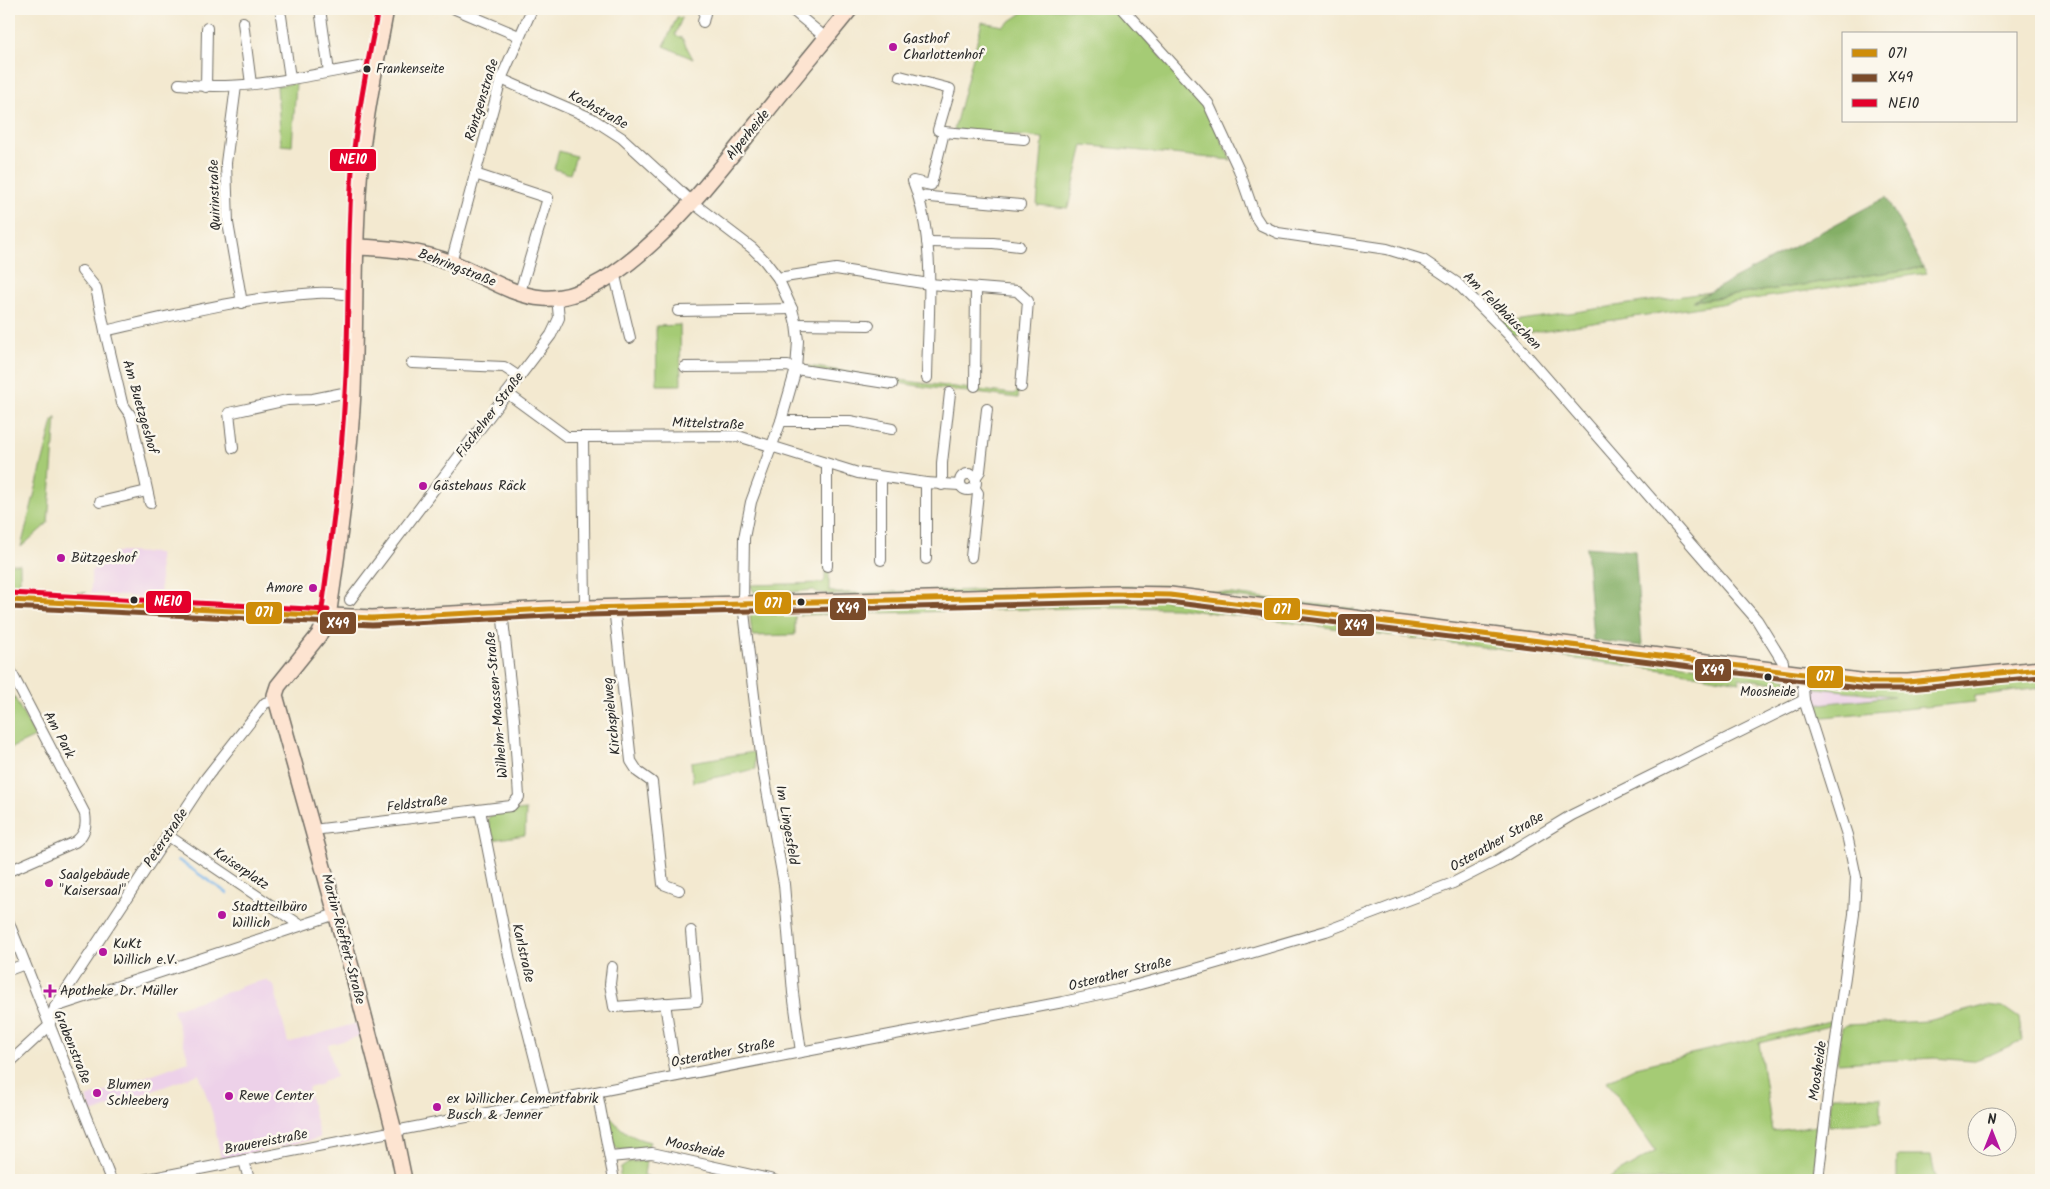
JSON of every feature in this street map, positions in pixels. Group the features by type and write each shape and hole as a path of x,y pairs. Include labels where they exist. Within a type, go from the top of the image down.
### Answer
{"main road":[{"path":"328,617 348,453 352,391 355,247 361,157 375,64 386,9"},
{"name":"Alperheide","path":"614,272 658,238 693,203 850,9"},
{"name":"Behringstraße","path":"355,247 413,251 451,263 520,292 542,298 557,298"},
{"path":"557,298 590,289 614,272"},
{"path":"9,600 328,617 386,618 614,607 1116,594 1170,595 1783,673 1868,682 1908,682 2041,669"},
{"name":"Peterstraße","path":"276,699 277,688 319,635 328,617"},
{"name":"Martin-Rieffert-Straße","path":"276,699 394,1131 404,1180"}],"street":[{"path":"320,9 329,72"},
{"path":"455,9 519,36"},
{"name":"Röntgenstraße","path":"451,263 501,79 532,9"},
{"path":"703,22 706,9"},
{"path":"791,9 826,38"},
{"name":"Am Feldhäuschen","path":"1123,9 1208,103 1239,170 1260,225 1278,233 1387,249 1423,260 1457,282 1508,334 1757,620 1783,662 1783,673"},
{"path":"281,16 290,78"},
{"path":"242,22 251,84"},
{"path":"206,87 207,28"},
{"path":"180,84 206,87 236,86 375,64"},
{"path":"900,76 950,89 938,130 1024,139"},
{"name":"Kochstraße","path":"501,79 586,116 622,138 693,203 752,248 778,278 792,309 796,324 798,354 796,369"},
{"name":"Quirinstraße","path":"236,86 226,163 228,214 242,303"},
{"path":"927,378 929,284 927,242 919,196 913,181 931,184 944,132"},
{"path":"475,174 548,198 520,292"},
{"path":"919,196 1020,205"},
{"path":"927,242 993,243 1019,246"},
{"path":"778,278 836,269 929,284 1017,291 1028,301 1021,387"},
{"name":"Am Buetzgeshof","path":"82,271 96,288 122,403 131,416 150,503"},
{"path":"614,272 630,338"},
{"path":"975,386 976,288"},
{"path":"105,331 180,314 242,303 317,293 354,295"},
{"name":"Fischelner Straße","path":"350,600 551,335 559,318 557,298"},
{"path":"678,311 792,309"},
{"path":"796,324 869,325"},
{"path":"412,362 504,367 519,377"},
{"path":"685,367 788,366 796,369 892,384"},
{"name":"Im Lingesfeld","path":"796,369 781,421 751,502 744,538 743,604 762,763 784,884 793,992 801,1052"},
{"path":"233,448 229,413 287,400 313,399 352,391"},
{"name":"Mittelstraße","path":"507,393 567,437 738,436 772,445 827,465 881,477 942,485 960,485 960,479 963,475 971,474 974,482"},
{"path":"942,485 942,463 950,393"},
{"path":"971,557 978,493 974,482 980,471 987,409"},
{"path":"781,421 850,421 892,429"},
{"path":"583,437 585,608"},
{"path":"827,465 827,566"},
{"path":"881,477 881,560"},
{"path":"926,483 926,559"},
{"path":"100,502 147,491"},
{"name":"Kirchspielweg","path":"614,607 630,761 638,772 652,782 663,884 679,890"},
{"name":"Wilhelm-Maassen-Straße","path":"502,611 515,727 519,797"},
{"name":"Am Park","path":"9,668 85,814 87,822 81,837 74,842 9,872"},
{"name":"Moosheide","path":"1802,675 1804,700 1847,835 1856,877 1854,914 1818,1180"},
{"name":"Peterstraße","path":"9,1063 49,1026 55,1007 167,835 220,759 244,729 265,703 276,699"},
{"name":"Osterather Straße","path":"394,1131 1110,992 1189,971 1334,928 1464,878 1572,815 1804,700"},
{"name":"Feldstraße","path":"313,830 511,806 519,797"},
{"name":"Karlstraße","path":"480,810 510,961 546,1102"},
{"name":"Kaiserplatz","path":"167,835 300,926"},
{"path":"55,1007 336,914"},
{"name":"Grabenstraße","path":"9,923 111,1180"},
{"path":"612,967 610,984 614,1007 698,1001 691,931"},
{"path":"9,970 25,964"},
{"path":"665,1003 668,1037 676,1076"},
{"path":"597,1092 614,1180"},
{"name":"Brauereistraße","path":"143,1180 394,1131"},
{"name":"Moosheide","path":"610,1157 652,1153 774,1180"},
{"path":"244,1160 249,1180"}],"shaded area":[{"path":"115,552 159,553 161,599 91,593 91,571"},
{"path":"1808,687 1864,694 1898,696 1808,705"},
{"path":"266,980 274,986 288,1043 357,1023 361,1036 328,1045 336,1077 308,1088 320,1138 221,1159 212,1112 199,1074 92,1113 86,1098 189,1061 173,1009 240,988 240,986"}],"green space":[{"path":"1028,9 1118,9 1205,105 1231,160 1083,145 1068,208 1037,205 1043,138 954,130 982,22 1003,26"},
{"path":"677,17 682,18 675,35 682,38 693,59 664,46"},
{"path":"296,83 292,146 281,145 277,86"},
{"path":"559,151 576,156 570,174 554,169"},
{"path":"1886,197 1923,267 1693,301 1710,292"},
{"path":"1923,267 1927,273 1513,335 1501,323 1710,292 1695,301"},
{"path":"680,325 681,385 657,385 656,326"},
{"path":"808,366 921,383 1014,394 1019,390 1018,398 925,387 808,369"},
{"path":"56,417 48,523 21,547 53,421"},
{"path":"1586,547 1635,551 1642,646 1593,640"},
{"path":"9,564 20,564 20,591 87,593 77,598 9,595"},
{"path":"825,565 829,565 829,591 838,593 1167,586 1355,609 1352,612 1196,592 833,595 814,590 758,595 750,585 822,583 825,580"},
{"path":"1160,599 1788,678 1785,684 1738,678 1740,682 1687,673 1175,608 1113,607 795,615 795,635 752,636 750,615 752,610"},
{"path":"2041,674 2041,688 1975,696 1975,702 1814,718 1810,705 1894,696 1808,687 1818,682"},
{"path":"9,687 35,737 9,749"},
{"path":"754,752 756,769 693,782 691,762"},
{"path":"526,810 525,835 492,840 488,818 493,814"},
{"path":"1987,1005 2003,1007 2019,1018 2022,1040 1992,1054 1971,1061 1935,1058 1837,1063 1842,1027 1846,1025 1928,1021"},
{"path":"1834,1020 1833,1025 1759,1043 1772,1131 1819,1126 1814,1180 1606,1180 1656,1151 1607,1081 1636,1067"},
{"path":"1832,1096 1881,1097 1881,1122 1828,1126"},
{"path":"609,1115 626,1133 650,1142 647,1148 621,1150 616,1148 609,1132"},
{"path":"1897,1156 1931,1156 1936,1180 1897,1180"},
{"path":"646,1161 644,1175 649,1177 648,1180 619,1180 621,1168 630,1162"}],"waterway":[{"path":"178,860 227,893"}],"transit line":[{"name":"NE10","path":"321,616 343,421 353,158 378,9"},
{"name":"NE10","path":"9,593 328,610"},
{"name":"071","path":"9,600 372,618 549,609 1116,594 1170,595 1868,682 1908,682 2041,669"},
{"name":"X49","path":"9,607 372,625 549,616 1169,602 1867,689 1909,689 2041,677"}],"place":[{"name":"Gasthof Charlottenhof","path":"893,47"},
{"name":"Frankenseite","path":"367,69"},
{"name":"Gästehaus Räck","path":"423,486"},
{"name":"Bützgeshof","path":"61,558"},
{"name":"Amore","path":"313,588"},
{"name":"Moosheide","path":"1768,677"},
{"name":"Saalgebäude \"Kaisersaal\"","path":"49,883"},
{"name":"Stadtteilbüro Willich","path":"222,915"},
{"name":"KuKt Willich e.V.","path":"103,952"},
{"name":"Apotheke Dr. Müller","path":"50,991"},
{"name":"Blumen Schleeberg","path":"97,1093"},
{"name":"Rewe Center","path":"229,1096"},
{"name":"ex Willicher Cementfabrik Busch & Jenner","path":"437,1107"}]}
